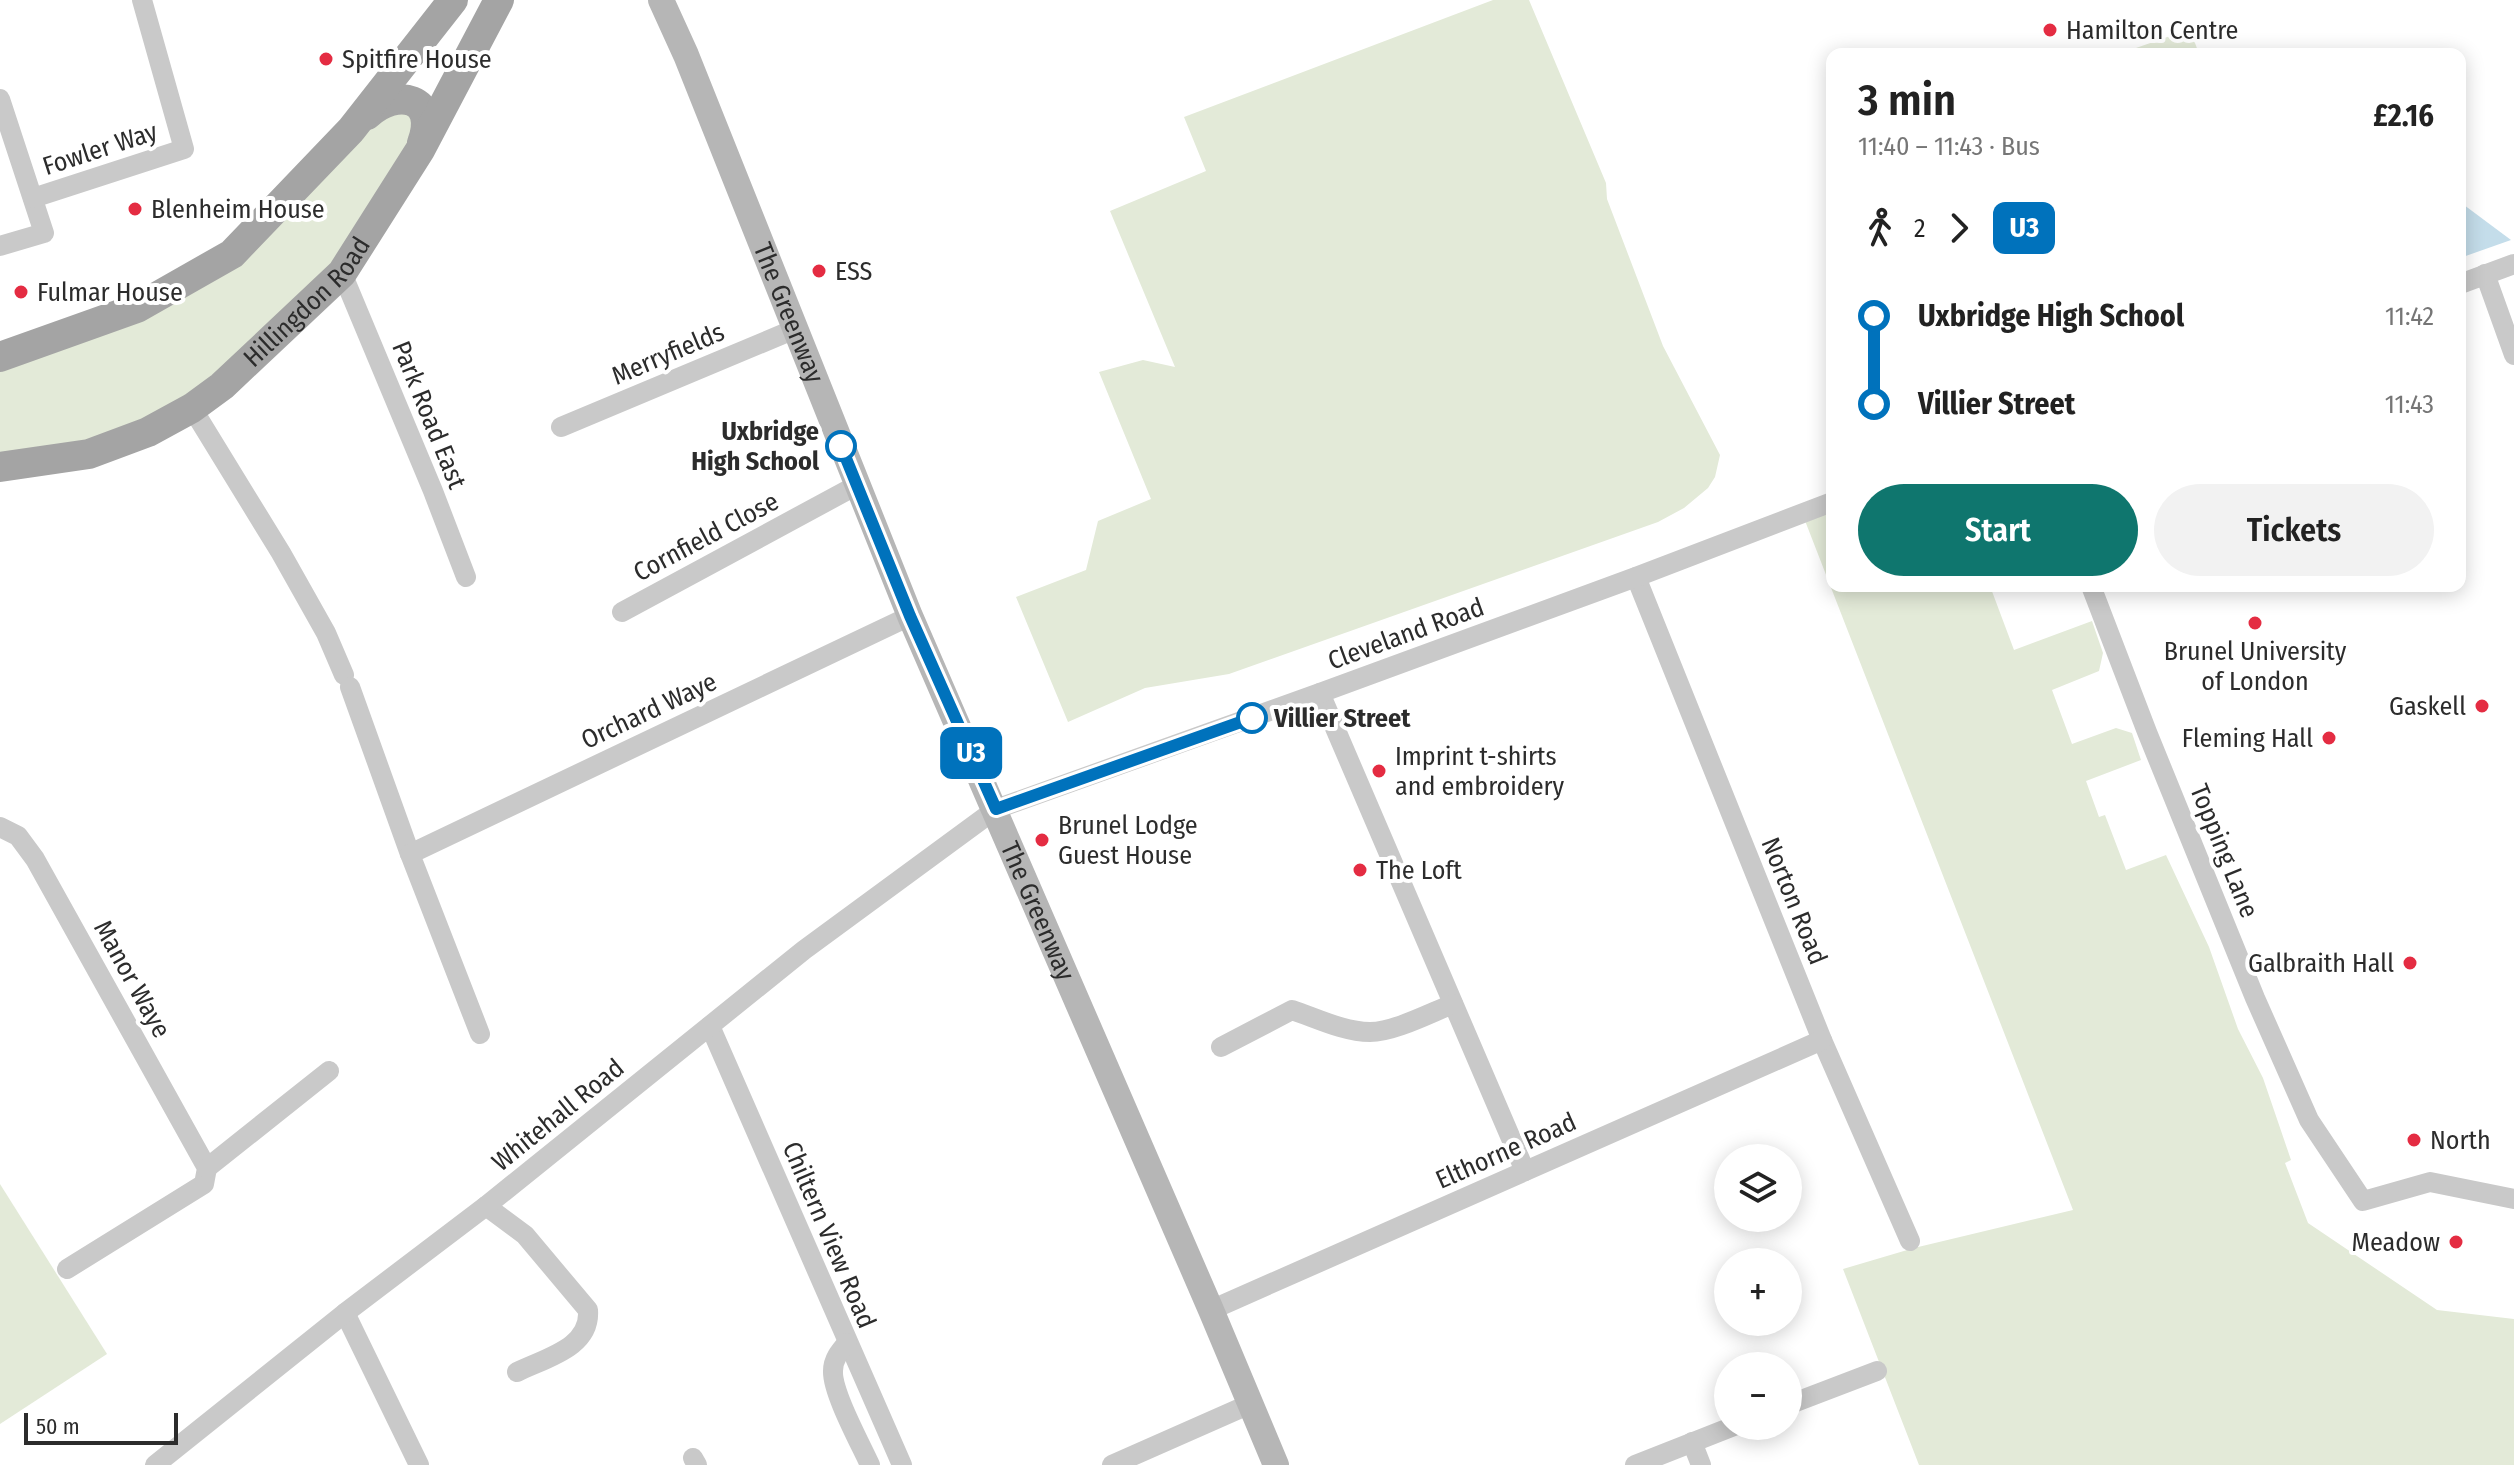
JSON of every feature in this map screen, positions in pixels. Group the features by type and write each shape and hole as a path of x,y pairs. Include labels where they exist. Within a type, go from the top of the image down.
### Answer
{"main road":[{"path":"351,130 453,0"},
{"name":"Hillingdon Road","path":"0,467 89,454 148,432 192,408 222,386 342,273 420,150 499,0"},
{"path":"0,357 137,308 232,254 351,130 373,109 387,101 400,98 414,101 422,108 427,120 420,150"}],"street":[{"name":"Fowler Way","path":"33,198 184,149 142,0"},
{"name":"The Greenway","path":"661,0 686,55 910,616 996,809 1276,1465"},
{"name":"Fowler Way","path":"0,99 44,233 0,246"},
{"path":"2466,282 2514,264"},
{"name":"Park Road East","path":"342,273 466,577"},
{"path":"2485,274 2514,355"},
{"name":"Merryfields","path":"561,427 795,329"},
{"path":"192,408 326,633 480,1034"},
{"name":"Cornfield Close","path":"622,612 857,485"},
{"name":"Cleveland Road","path":"996,809 1636,577 1826,504"},
{"name":"Norton Road","path":"1636,577 1822,1040 1910,1241"},
{"name":"Topping Lane","path":"2093,592 2147,732 2309,1120 2363,1201 2430,1182 2514,1199"},
{"name":"Orchard Waye","path":"410,854 910,616"},
{"path":"1320,693 1525,1171"},
{"name":"Whitehall Road","path":"155,1465 345,1313 486,1206 804,950 996,809"},
{"name":"Manor Waye","path":"0,827 18,836 35,859 207,1168"},
{"path":"1221,1047 1292,1010 1344,1028 1366,1032 1380,1031 1453,1004"},
{"name":"Chiltern View Road","path":"710,1026 902,1465"},
{"name":"Elthorne Road","path":"1211,1310 1822,1040"},
{"path":"67,1269 204,1184 207,1168 329,1071"},
{"path":"486,1206 525,1235 588,1310 587,1328 576,1343 517,1372"},
{"path":"345,1313 419,1465"},
{"path":"847,1343 837,1355 833,1370 836,1386 870,1465"},
{"path":"1802,1400 1877,1371"},
{"path":"1112,1465 1250,1404"},
{"path":"1635,1465 1714,1434"},
{"path":"1692,1442 1701,1465"}],"green space":[{"path":"1493,0 1529,0 1606,183 1607,199 1663,346 1720,455 1715,477 1708,488 1684,508 1658,522 1229,674 1145,688 1068,722 1016,597 1086,570 1098,521 1151,499 1099,372 1143,360 1175,367 1110,211 1206,171 1184,117"},
{"path":"2190,29 2197,48 2136,48"},
{"path":"387,101 427,120 342,273 192,408 0,467 0,357 232,254"},
{"path":"1826,504 1826,575 1802,513"},
{"path":"1833,592 1992,592 2014,650 2092,621 2103,653 2099,671 2052,690 2072,744 2116,728 2132,733 2141,760 2086,781 2099,817 2105,815 2126,870 2166,855 2209,947 2238,1029 2263,1078 2291,1160 2285,1163 2308,1223 2437,1310 2514,1319 2514,1465 1919,1465 1843,1269 1914,1248 2073,1210"},
{"path":"0,1184 107,1354 0,1424"}],"water":[{"path":"2466,206 2511,240 2466,256"}],"bus line":[{"name":"U3","path":"841,446 910,616 996,809 1252,718"}],"place":[{"name":"Hamilton Centre","path":"2050,30"},
{"name":"Spitfire House","path":"326,59"},
{"name":"Blenheim House","path":"135,209"},
{"name":"ESS","path":"819,271"},
{"name":"Fulmar House","path":"21,292"},
{"name":"Uxbridge High School","path":"841,446"},
{"name":"Brunel University of London","path":"2255,623"},
{"name":"Gaskell","path":"2482,706"},
{"name":"Villier Street","path":"1252,718"},
{"name":"Fleming Hall","path":"2329,738"},
{"name":"Imprint t-shirts and embroidery","path":"1379,771"},
{"name":"Brunel Lodge Guest House","path":"1042,840"},
{"name":"The Loft","path":"1360,870"},
{"name":"Galbraith Hall","path":"2410,963"},
{"name":"North","path":"2414,1140"},
{"name":"Meadow","path":"2456,1242"}]}
